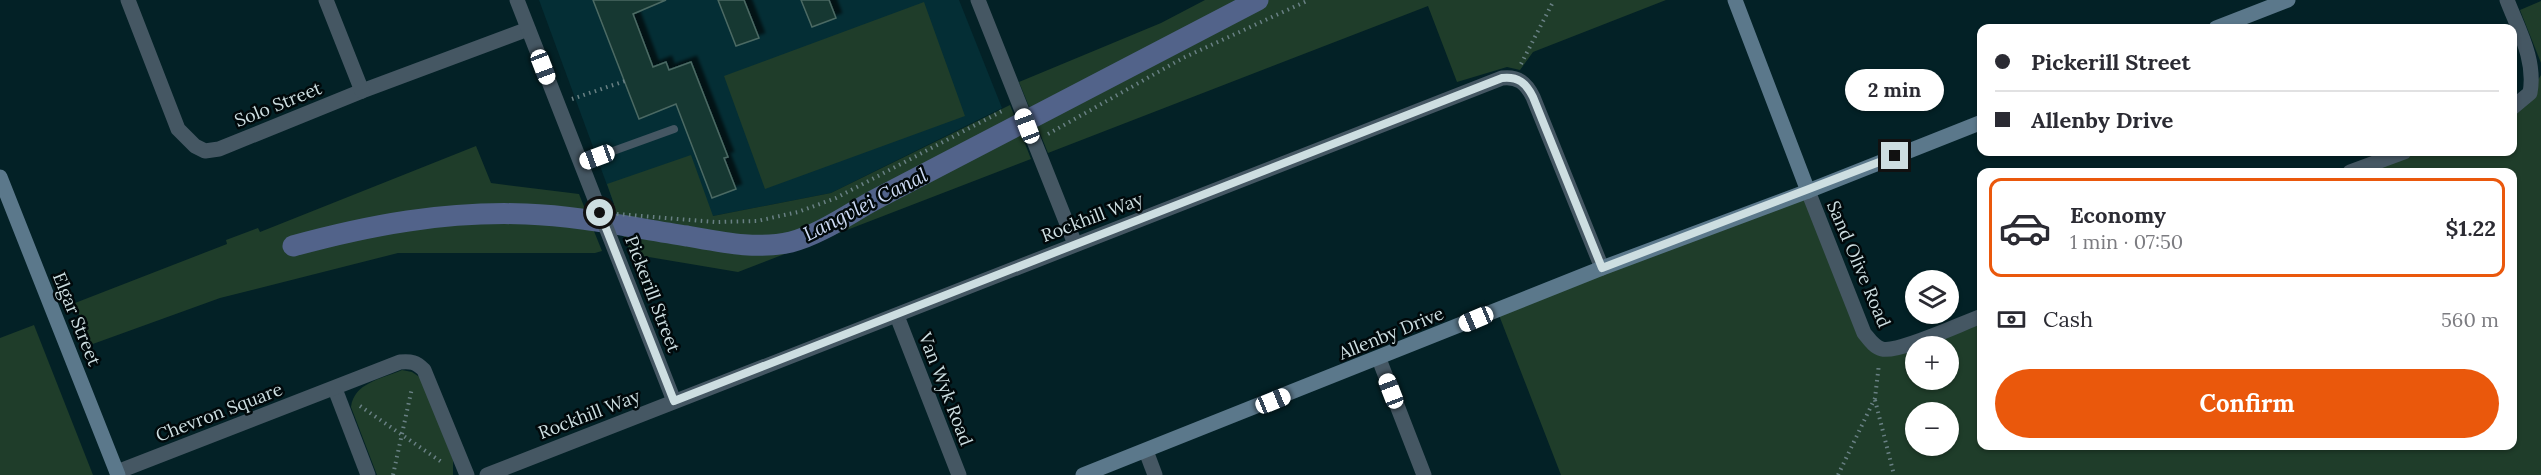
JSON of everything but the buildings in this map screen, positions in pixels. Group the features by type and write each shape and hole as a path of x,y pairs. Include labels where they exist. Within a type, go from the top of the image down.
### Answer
{"street":[{"name":"Solo Street","path":"128,0 178,129 195,146 205,150 219,149 528,29"},
{"path":"326,0 362,92"},
{"name":"Pickerill Street","path":"517,0 674,401"},
{"path":"978,0 1075,244"},
{"path":"1735,0 1808,191"},
{"path":"2226,24 2288,0"},
{"path":"2507,0 2516,24"},
{"path":"2517,26 2532,65 2533,77 2530,93 2517,104"},
{"path":"1514,78 1524,83 1533,97 1602,268"},
{"name":"Rockhill Way","path":"487,475 1495,80 1514,78"},
{"name":"Allenby Drive","path":"1083,475 1379,359 1602,268 1808,191 1977,124"},
{"path":"2361,168 2393,156"},
{"name":"Elgar Street","path":"0,177 117,473"},
{"name":"Sand Olive Road","path":"1808,191 1864,333 1871,342 1881,349 1902,346 1977,318"},
{"name":"Van Wyk Road","path":"897,316 959,475"},
{"path":"1379,359 1424,475"},
{"name":"Chevron Square","path":"117,473 400,362 417,363"},
{"path":"417,363 424,370 467,475"},
{"path":"335,389 368,475"},
{"path":"1146,451 1155,475"}],"lane":[{"path":"580,163 674,129"}],"path":[{"path":"1034,142 1183,58 1309,0"},
{"path":"1514,78 1554,0"},
{"path":"557,104 625,81"},
{"path":"600,213 715,222 758,221 798,212 836,198 1019,106"},
{"path":"1838,475 1875,398 1881,349"},
{"path":"393,475 417,363"},
{"path":"335,389 451,468"},
{"path":"1875,398 1894,475"}],"shaded area":[{"path":"539,0 959,0 1002,108 831,193 713,216 614,204"}],"green space":[{"path":"1205,0 1666,0 1533,52 1520,70 1507,67 1457,82 1428,6 1048,153 1019,82 1161,23"},
{"path":"2541,1 2541,63 2520,10"},
{"path":"924,2 965,116 765,189 724,76"},
{"path":"2541,75 2541,475 1561,475 1497,310 1808,191 1864,333 1881,348 1905,340 1905,390 1959,390 1959,336 1918,336 1977,317 1977,450 2517,450 2517,168 2361,168 2393,156 2517,156 2517,104 2530,93"},
{"path":"1010,105 1031,159 738,272 631,254 610,205 614,204 607,184 691,155 713,216 831,193"},
{"path":"476,146 491,183 579,194 602,251 595,253 398,253 220,298 90,345 75,303 227,244 226,240 258,228 260,232"},
{"path":"34,325 93,475 0,475 0,338"},
{"path":"402,370 412,372 421,378 453,460 453,475 377,475 351,407 357,392 363,387"}],"waterway":[{"name":"Langvlei Canal","path":"293,246 408,221 496,214 566,217 739,244 765,245 791,242 825,228 880,197 1258,0"}],"route":[{"path":"600,213 674,401 897,316 1075,244 1502,78 1509,77 1519,80 1529,89 1602,268 1895,156"}]}
